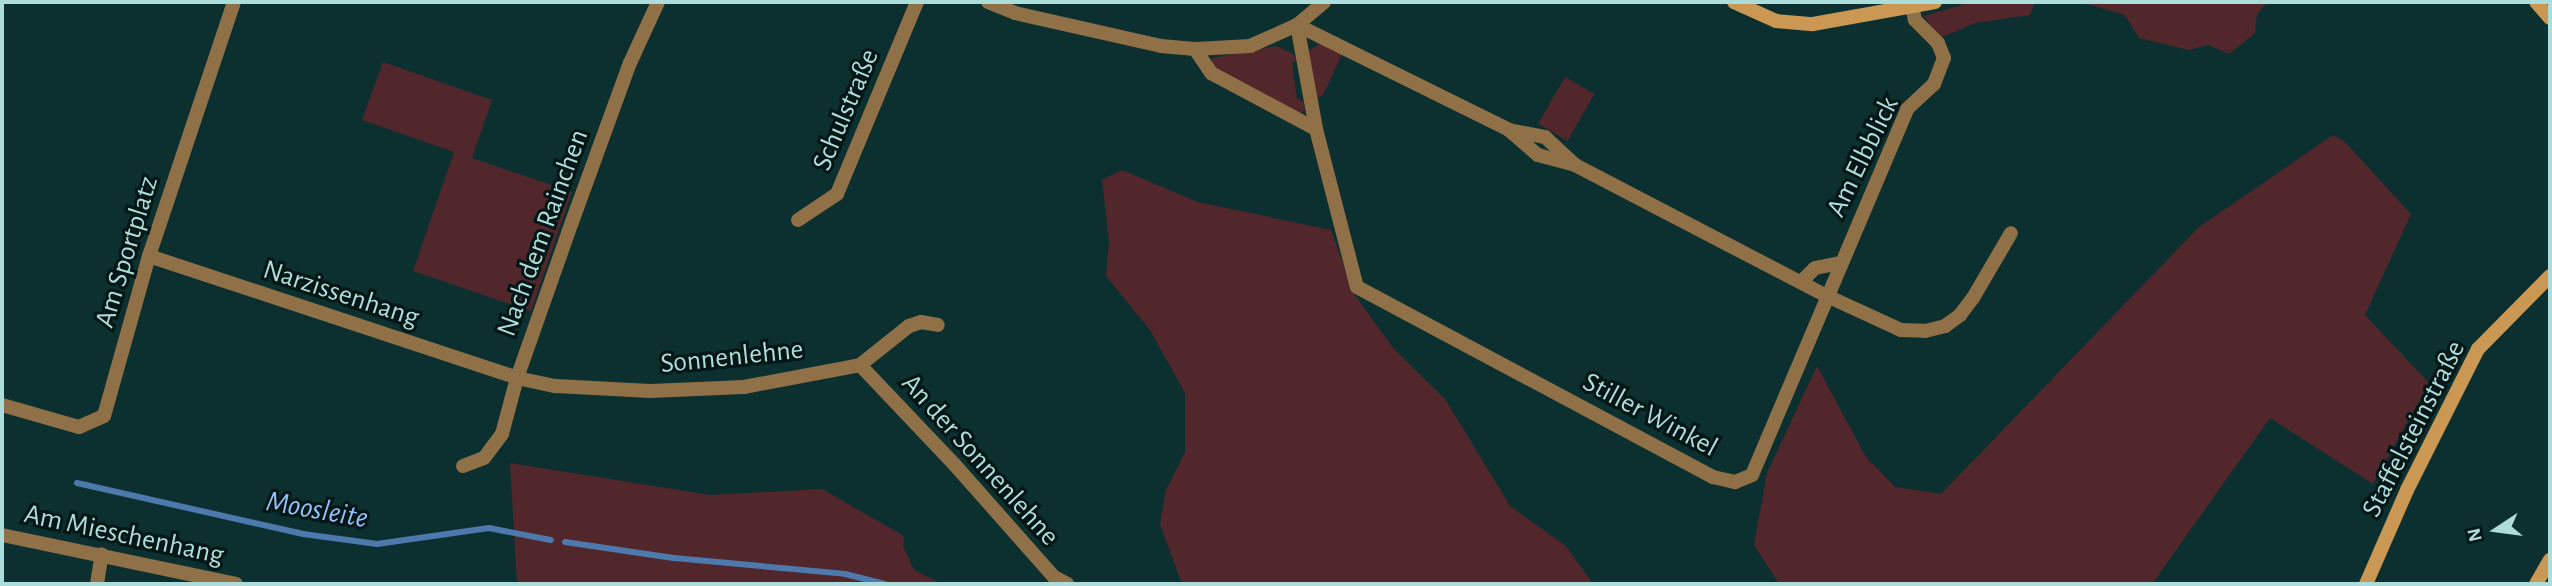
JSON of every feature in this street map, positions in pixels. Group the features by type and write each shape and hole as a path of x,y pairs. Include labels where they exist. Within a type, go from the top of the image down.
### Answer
{"street":[{"name":"Am Sportplatz","path":"2,405 79,427 104,415 149,256 234,2"},
{"name":"Nach dem Rainchen","path":"463,466 484,458 495,447 517,378 630,63 658,2"},
{"name":"Schulstraße","path":"798,220 837,194 917,2"},
{"path":"988,2 1015,13 1161,47 1195,49 1250,46 1297,25 1324,2"},
{"path":"1734,2 1762,17 1789,24 1813,24 1935,2"},
{"path":"2536,2 2550,18"},
{"name":"Am Elbblick","path":"1827,296 1907,109 1934,84 1944,58 1938,43 1915,20 1912,6"},
{"path":"1297,25 1316,129"},
{"path":"1297,25 1509,130 1545,137 1575,165 1827,296 1901,330 1925,331 1945,326 1973,298 2011,233"},
{"path":"1195,49 1211,73 1316,129"},
{"name":"Stiller Winkel","path":"1316,129 1357,287 1713,477 1735,482 1752,475 1827,296"},
{"name":"Narzissenhang","path":"149,256 517,378"},
{"path":"1802,281 1815,268 1840,264"},
{"name":"Staffelsteinstraße","path":"2366,584 2407,490 2478,349 2550,275"},
{"name":"Sonnenlehne","path":"517,378 556,386 650,391 744,387 860,365 909,326 921,321 938,325"},
{"name":"An der Sonnenlehne","path":"860,365 954,464 1054,577 1067,584"},
{"name":"Am Mieschenhang","path":"2,535 236,584"},
{"path":"97,584 102,554"},
{"path":"2536,584 2550,560"}],"shaded area":[{"path":"1971,2 2035,2 2030,15 1975,23 1940,38 1924,16"},
{"path":"2080,2 2268,2 2257,14 2255,33 2229,54 2208,45 2189,50 2139,38 2125,15"},
{"path":"1320,44 1342,54 1323,95 1315,99 1308,51"},
{"path":"1277,46 1293,54 1296,60 1292,63 1297,99 1303,101 1305,110 1300,114 1218,72 1212,62 1212,58"},
{"path":"383,62 492,100 472,158 572,192 531,311 413,271 454,152 362,120"},
{"path":"1565,77 1594,94 1567,141 1538,124"},
{"path":"2333,135 2344,141 2411,214 2365,315 2429,383 2373,484 2270,418 2152,584 1778,582 1754,545 1767,473 1817,366 1866,457 1895,487 1941,494 2199,227"},
{"path":"1122,170 1198,202 1331,230 1354,294 1394,349 1445,399 1510,506 1566,546 1593,584 1182,584 1160,524 1166,490 1185,452 1185,393 1150,330 1106,276 1109,242 1102,180"},
{"path":"510,463 710,495 822,489 904,536 903,546 914,570 942,584 517,584"}],"waterway":[{"name":"Moosleite","path":"77,483 303,534 377,544 489,528 551,540"},
{"name":"Moosleite","path":"565,542 674,558 845,574 885,584"}]}
